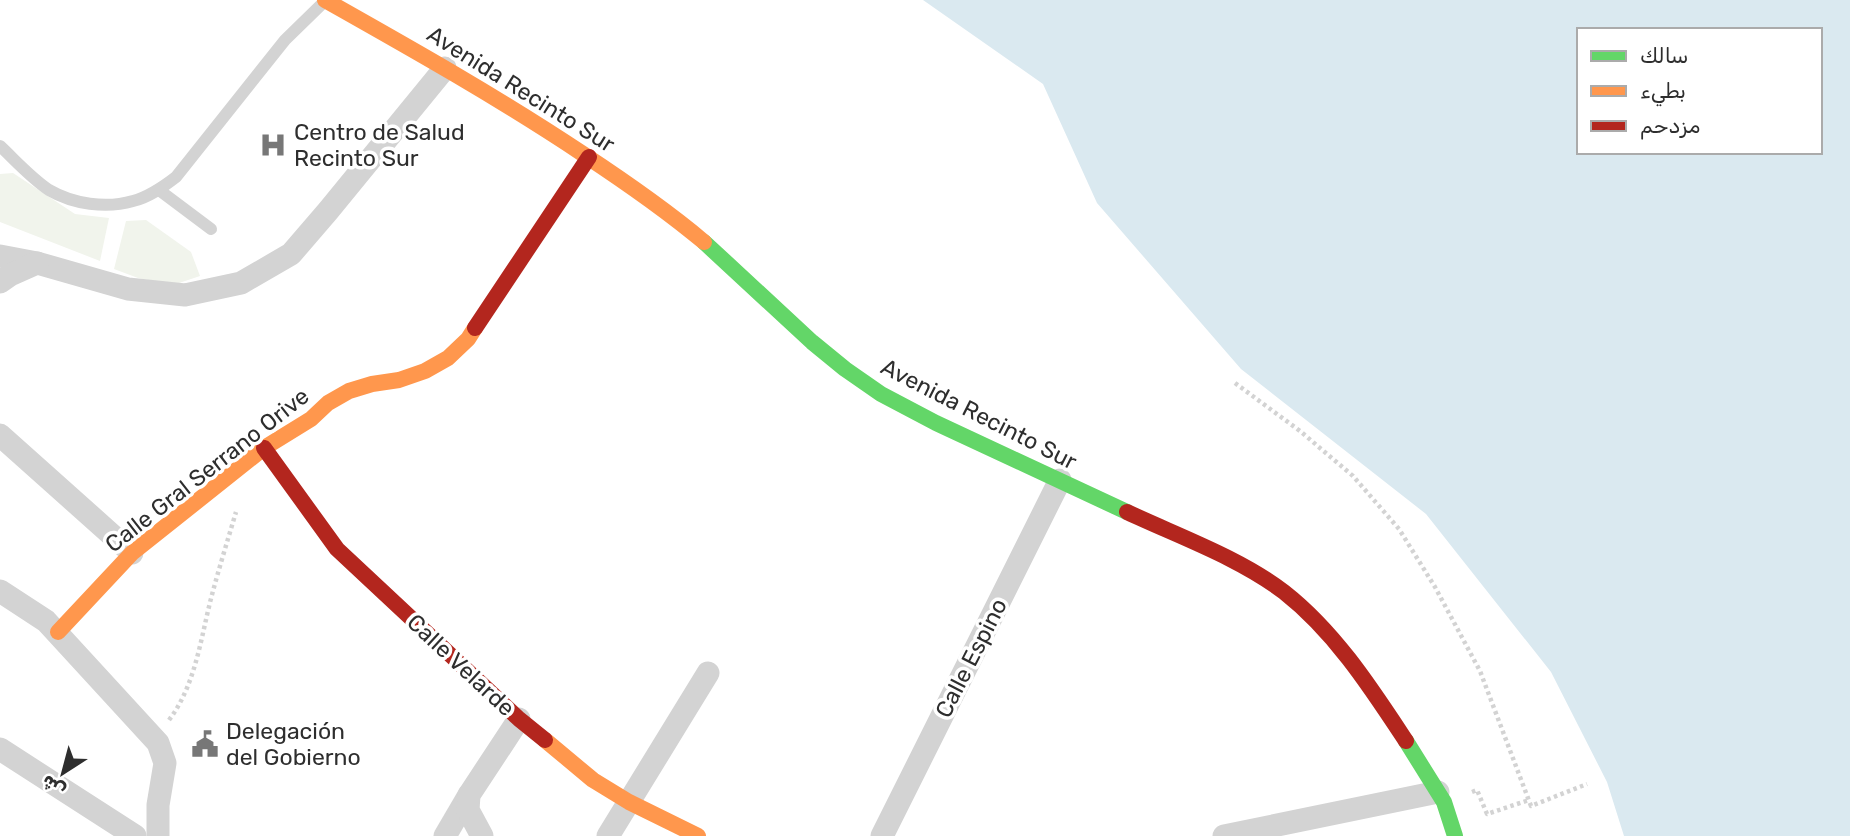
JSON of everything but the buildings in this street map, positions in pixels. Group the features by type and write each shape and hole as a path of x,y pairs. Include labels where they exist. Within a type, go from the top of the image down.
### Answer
{"main road":[{"name":"Avenida Recinto Sur","path":"325,0 445,68 589,157 694,233 828,356 864,383 943,427 1255,573 1294,600 1329,633 1358,670 1444,802 1455,836"},
{"name":"Calle Gral Serrano Orive","path":"58,632 132,553 264,448 311,419 328,403 349,391 425,372 448,358 468,339 589,157"},
{"name":"Calle Velarde","path":"264,448 337,549 519,719 593,780 629,802 698,836"}],"street":[{"path":"0,256 37,263 128,289 185,295 241,284 290,254 445,68"},
{"path":"0,282 37,263"},
{"path":"0,435 132,553"},
{"name":"Calle Espino","path":"882,836 1060,480"},
{"path":"1,595 46,621 58,632 158,743 165,763 158,805 158,836"},
{"path":"608,836 708,673"},
{"path":"445,836 519,719"},
{"path":"0,749 135,836"},
{"path":"1224,836 1438,792"},
{"path":"469,795 468,810 482,836"}],"lane":[{"path":"0,146 48,189 75,201 104,205 133,202 159,190 176,177 285,40 325,0"},
{"path":"159,190 211,229"}],"path":[{"path":"1235,383 1300,431 1353,476 1399,528 1435,587 1480,671 1531,806 1587,785"},
{"path":"155,740 175,712 188,685 238,506"},
{"path":"1487,814 1529,800"}],"shaded area":[{"path":"923,0 1850,0 1850,836 1624,836 1607,782 1551,672 1426,514 1241,369 1097,203 1043,84"},
{"path":"13,173 75,214 109,218 100,261 0,222 0,174"},
{"path":"146,220 191,252 200,276 173,285 138,278 114,269 126,221"}],"traffic: fast":[{"path":"704,242 812,342 881,394 936,423 1127,512"},
{"path":"1406,741 1444,802 1455,836"}],"traffic: slow":[{"path":"325,0 455,74 551,133 645,196 704,242"},
{"path":"58,632 132,553 264,448 349,391 399,380 425,371 448,358 468,339 475,328"},
{"path":"545,740 593,780 629,802 698,836"}],"traffic: jam":[{"path":"475,328 589,157"},
{"path":"264,448 337,549 519,719 545,740"},
{"path":"1127,512 1228,558 1284,592 1336,643 1406,741"}],"place":[{"name":"Centro de Salud Recinto Sur","path":"273,145"},
{"name":"Delegación del Gobierno","path":"205,744"}]}
